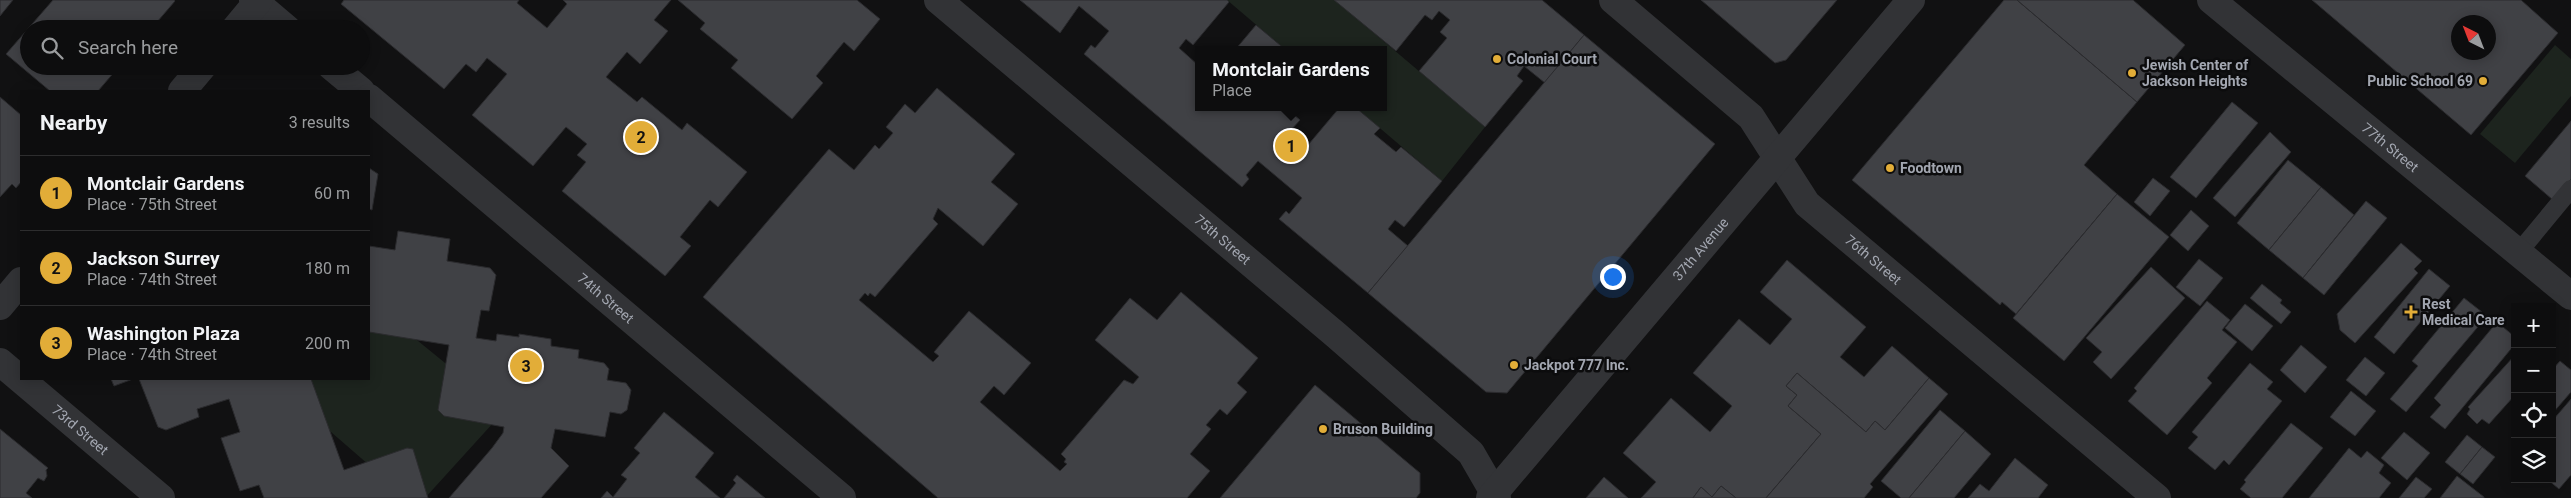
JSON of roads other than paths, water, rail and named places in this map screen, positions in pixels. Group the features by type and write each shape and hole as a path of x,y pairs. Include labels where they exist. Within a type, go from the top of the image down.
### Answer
{"street":[{"name":"75th Street","path":"938,0 1329,328 1471,453 1496,497"},
{"name":"76th Street","path":"1613,0 1751,117 1807,204 2157,498"},
{"name":"37th Avenue","path":"1496,497 1911,0"},
{"name":"77th Street","path":"2211,0 2571,296"},
{"path":"242,20 256,1 277,20"},
{"path":"183,90 195,75"},
{"path":"341,75 359,90"},
{"name":"74th Street","path":"370,99 842,498"},
{"path":"0,306 20,282"},
{"name":"73rd Street","path":"0,362 20,379"},
{"name":"73rd Street","path":"21,380 161,498"}],"lane":[{"path":"2518,253 2571,189"}],"place":[{"name":"Colonial Court","path":"1497,59"},
{"name":"Jewish Center of Jackson Heights","path":"2132,73"},
{"name":"Public School 69","path":"2483,81"},
{"name":"Jackson Surrey","path":"641,137"},
{"name":"Montclair Gardens","path":"1291,146"},
{"name":"Foodtown","path":"1890,168"},
{"name":"Rest Medical Care","path":"2411,312"},
{"name":"Jackpot 777 Inc.","path":"1514,365"},
{"name":"Washington Plaza","path":"526,366"},
{"name":"Bruson Building","path":"1323,429"}]}
